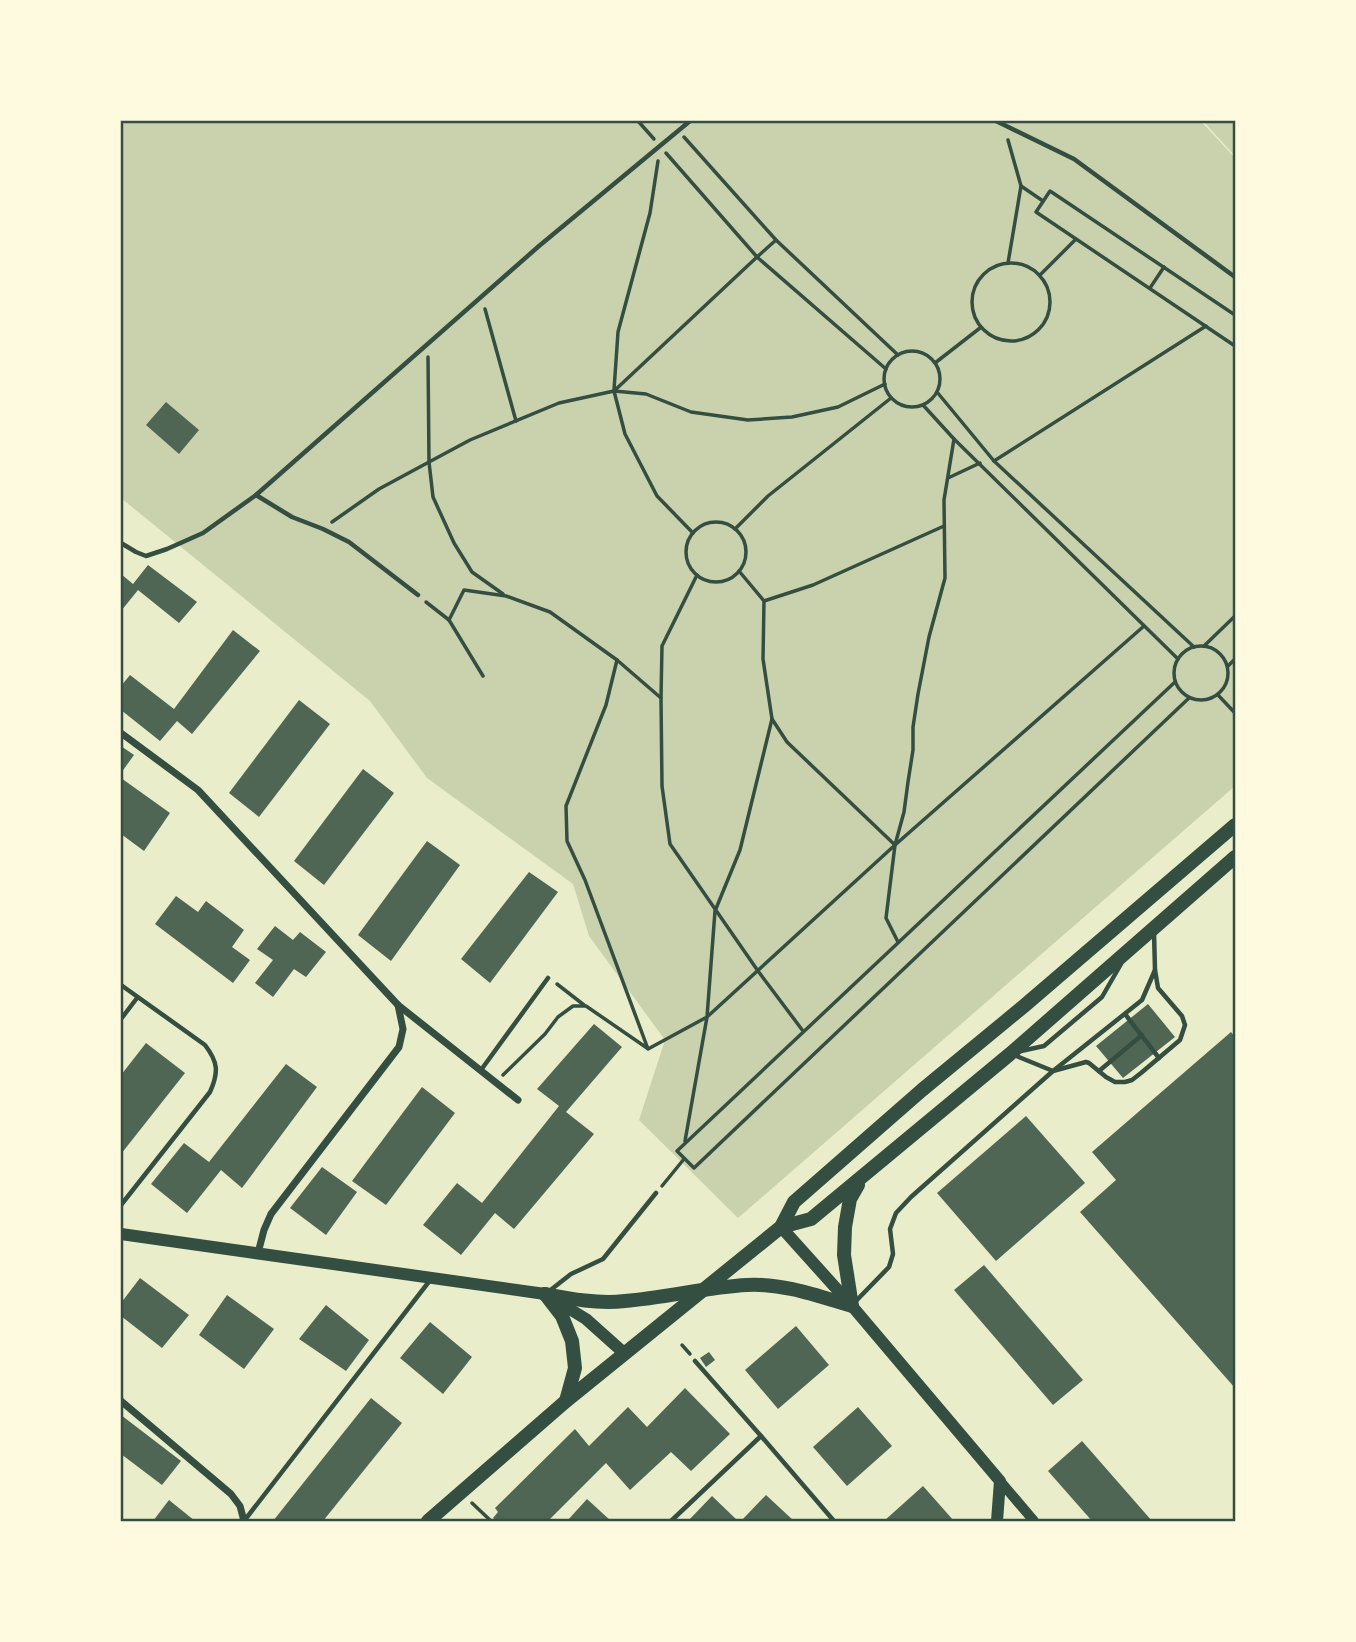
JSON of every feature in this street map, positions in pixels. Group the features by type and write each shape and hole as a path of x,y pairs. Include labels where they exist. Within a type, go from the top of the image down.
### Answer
{"main road":[{"path":"428,1521 566,1401 781,1227 794,1202 1235,825"},
{"path":"781,1227 811,1219 1010,1054 1235,857"},
{"path":"852,1306 844,1255 845,1227 850,1199 867,1172"},
{"path":"781,1227 1000,1480 997,1521"},
{"path":"121,1234 583,1301 622,1302 750,1285 783,1287 852,1306"},
{"path":"545,1294 586,1319 624,1353"},
{"path":"545,1294 562,1316 572,1341 575,1368 566,1401"}],"street":[{"path":"121,733 198,790 398,1005 517,1100"},
{"path":"258,1254 271,1214 398,1048 403,1029 398,1005"},
{"path":"121,1401 231,1494 240,1506 244,1521"},
{"path":"1000,1480 1034,1521"}],"lane":[{"path":"121,543 146,556 167,549 203,533 256,495 540,246 690,121"},
{"path":"996,121 1074,159 1235,277"},
{"path":"256,495 292,517 323,528 349,542 418,595"},
{"path":"1010,1054 1053,1071 1086,1062 1115,1082 1125,1082 1141,1073 1180,1040 1185,1024 1182,1016 1158,988 1154,929"},
{"path":"852,1306 889,1267 893,1254 891,1229 896,1213 1053,1071 1142,1000 1155,970"},
{"path":"481,1071 548,978"},
{"path":"121,985 205,1045 214,1056 217,1072 210,1092 121,1205"},
{"path":"121,1019 137,998"},
{"path":"1125,1014 1159,1058"},
{"path":"1099,1070 1142,1035"},
{"path":"545,1294 571,1274 603,1259 656,1192"},
{"path":"244,1521 432,1279"},
{"path":"695,1361 834,1521"},
{"path":"671,1521 761,1436"}],"path":[{"path":"638,121 757,257 886,369"},
{"path":"1004,125 1021,186 1008,263"},
{"path":"678,131 776,240 898,355"},
{"path":"660,145 650,213 618,332 614,391 625,433 657,496 693,533"},
{"path":"1021,186 1043,201"},
{"path":"1235,315 1050,191 1036,212 1235,346"},
{"path":"1040,275 1076,239"},
{"path":"614,391 776,240"},
{"path":"1008,263 1031,268 1040,275 1051,298 1046,322 1038,332 1027,339 1014,342 990,336 974,317 971,305 977,281 985,272 1008,263"},
{"path":"1150,288 1164,267"},
{"path":"482,297 516,421"},
{"path":"994,461 1206,326"},
{"path":"935,363 981,328"},
{"path":"428,344 429,462 433,497 454,543 472,572 506,596"},
{"path":"914,351 929,357 935,363 940,377 937,393 923,405 906,406 891,398 885,384 886,369 898,355 914,351"},
{"path":"323,528 379,489 470,440 559,403 614,391 646,394 691,412 748,419 792,417 838,407 885,384"},
{"path":"937,393 994,461 1194,647"},
{"path":"735,529 768,496 891,398"},
{"path":"923,405 954,439 1178,659"},
{"path":"898,943 886,918 895,845 904,812 913,750 913,727 920,682 945,578 944,500 954,439"},
{"path":"948,478 981,463"},
{"path":"718,522 735,529 745,544 746,554 739,570 723,581 714,582 697,575 687,559 686,550 693,533 700,526 718,522"},
{"path":"764,601 813,585 944,526"},
{"path":"685,1143 707,1017 715,911 740,850 772,719 763,659 764,601 739,570"},
{"path":"697,575 662,646 662,786 670,844 715,911 804,1031"},
{"path":"449,620 464,590 506,596 550,612 617,660 661,698"},
{"path":"418,595 449,620 483,676"},
{"path":"1204,646 1235,616"},
{"path":"648,1049 707,1017 895,845 1144,626"},
{"path":"1204,646 1219,653 1227,667 1224,689 1212,699 1189,698 1178,689 1175,682 1178,659 1194,647 1204,646"},
{"path":"1227,667 1235,659"},
{"path":"617,660 606,705 566,806 567,841 585,880 648,1049"},
{"path":"1175,682 685,1143 677,1151 684,1159 694,1168 1189,698"},
{"path":"1218,695 1235,713"},
{"path":"772,719 787,742 895,845"},
{"path":"548,978 648,1049"},
{"path":"496,1083 545,1034 558,1017 572,1006 586,1006"},
{"path":"656,1192 684,1159"},
{"path":"461,1491 491,1521"}],"green space":[{"path":"121,121 1201,121 1235,158 1235,786 738,1218 639,1120 665,1040 589,936 573,884 427,778 370,701 121,498"},
{"path":"1203,121 1235,121 1235,156"}],"building":[{"path":"166,402 199,430 179,454 146,425"},
{"path":"148,565 197,602 179,623 138,590 121,611 121,574 133,584"},
{"path":"233,630 260,651 192,734 177,721 160,741 121,710 121,686 130,675 174,709"},
{"path":"299,700 330,724 259,817 229,793"},
{"path":"121,746 134,755 121,773"},
{"path":"363,769 394,793 324,885 294,861"},
{"path":"121,778 170,813 144,851 121,834"},
{"path":"427,841 460,865 391,961 358,935"},
{"path":"529,872 558,892 490,983 461,959"},
{"path":"176,896 198,912 206,901 244,930 232,947 250,960 233,983 155,924"},
{"path":"275,926 293,940 300,932 326,952 306,977 294,969 273,997 255,983 273,960 257,949"},
{"path":"1148,1004 1175,1037 1123,1078 1096,1046"},
{"path":"594,1024 622,1047 566,1112 594,1134 514,1229 495,1213 461,1255 423,1225 457,1183 482,1203 559,1106 537,1089"},
{"path":"1231,1032 1235,1037 1235,1388 1080,1212 1116,1180 1092,1152"},
{"path":"146,1043 185,1073 121,1154 121,1075"},
{"path":"286,1064 317,1087 242,1188 221,1170 187,1213 151,1184 184,1143 209,1162"},
{"path":"422,1087 455,1113 386,1205 352,1181"},
{"path":"1026,1116 1085,1183 996,1261 937,1193"},
{"path":"322,1167 357,1192 326,1235 290,1208"},
{"path":"984,1265 1083,1380 1053,1405 954,1290"},
{"path":"140,1278 189,1315 162,1348 121,1316 121,1303"},
{"path":"227,1295 274,1329 244,1369 199,1335"},
{"path":"326,1305 369,1340 346,1371 299,1339"},
{"path":"430,1322 472,1357 443,1394 400,1358"},
{"path":"796,1326 829,1365 778,1409 745,1370"},
{"path":"709,1352 715,1360 706,1367 700,1358"},
{"path":"685,1388 730,1434 691,1471 671,1452 630,1490 606,1463 550,1519 552,1521 497,1521 493,1518 498,1512 495,1508 575,1429 589,1446 628,1407 647,1427"},
{"path":"371,1398 402,1423 323,1521 273,1521"},
{"path":"858,1407 892,1446 847,1486 813,1447"},
{"path":"121,1415 181,1461 162,1485 121,1454"},
{"path":"1082,1441 1152,1521 1092,1521 1048,1471"},
{"path":"923,1486 954,1521 884,1521"},
{"path":"766,1495 794,1521 741,1521"},
{"path":"712,1496 738,1521 688,1521"},
{"path":"587,1499 611,1521 567,1521"},
{"path":"169,1500 195,1521 153,1521"}]}
